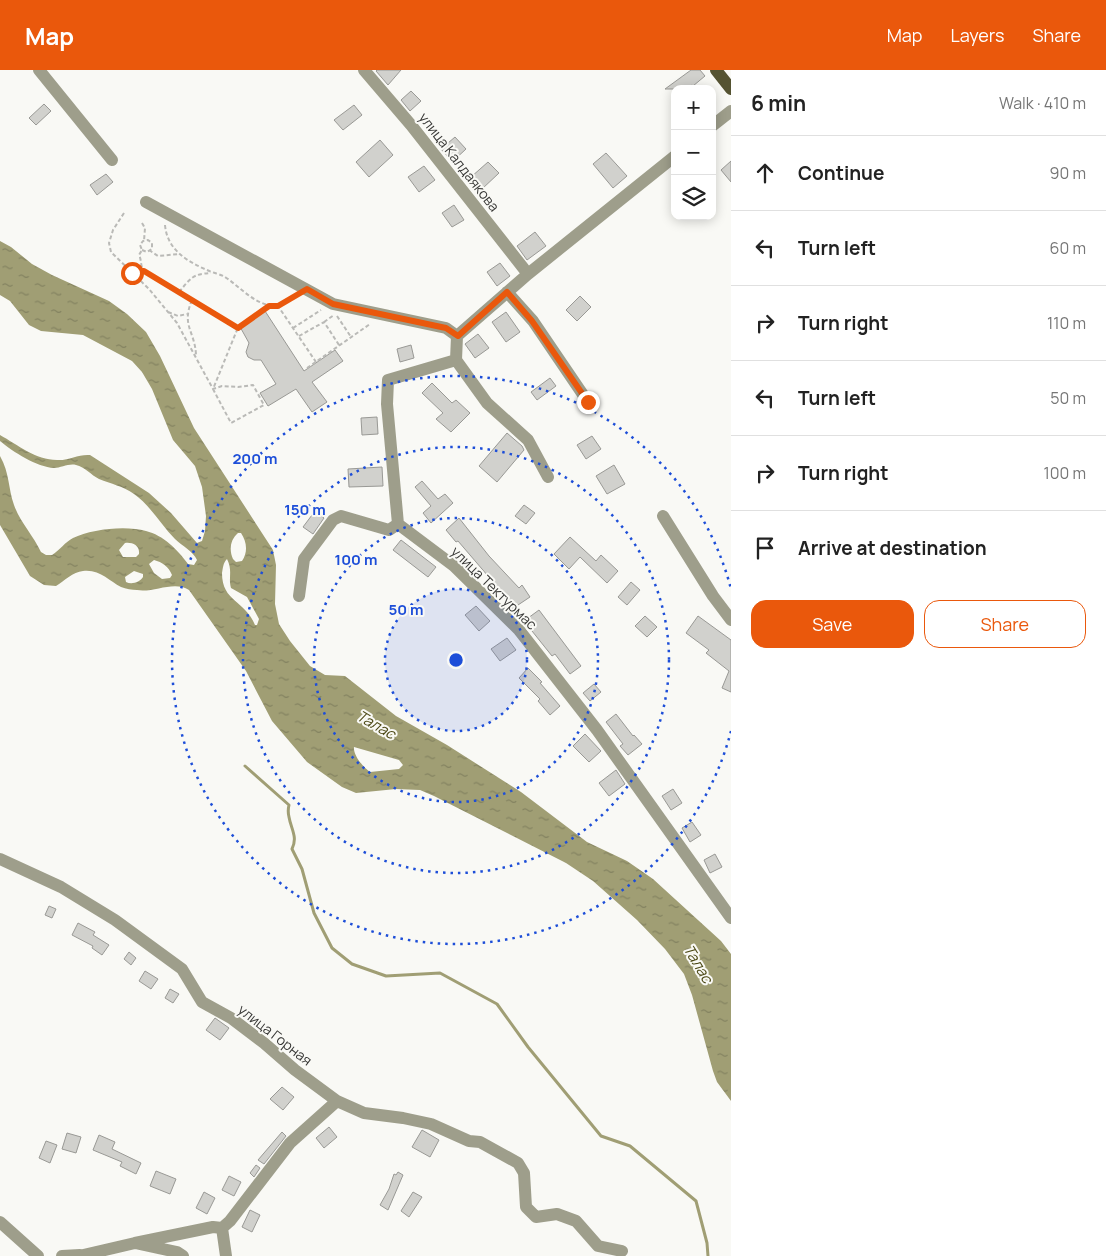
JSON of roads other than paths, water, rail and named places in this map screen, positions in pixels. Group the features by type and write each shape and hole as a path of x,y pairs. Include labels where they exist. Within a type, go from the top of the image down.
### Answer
{"main road":[{"path":"716,70 731,89"}],"street":[{"path":"39,70 112,160"},
{"name":"улица Калдаякова","path":"364,70 411,125 528,274"},
{"path":"716,123 731,111"},
{"path":"548,477 528,440 487,403 456,360 458,336 528,274 671,159"},
{"path":"146,202 333,304 446,328 458,336"},
{"path":"507,292 532,321 588,402"},
{"path":"299,596 304,559 333,520 341,516 389,530 398,524 387,404 388,380 456,360"},
{"path":"663,516 713,596 731,620"},
{"name":"улица Тектурмас","path":"398,524 454,566 519,630 596,730 731,918"},
{"name":"улица Горная","path":"0,859 61,887 115,920 182,969 202,1002 231,1018 337,1101 364,1113 431,1124 469,1141 480,1142 518,1163 524,1174 526,1207 536,1217 557,1214 576,1221 598,1246 622,1251"},
{"path":"62,1256 79,1255 213,1227 222,1228 230,1221 290,1143 337,1101"},
{"path":"0,1222 38,1256"},
{"path":"222,1228 226,1256"},
{"path":"134,1244 177,1252 183,1256"}],"water":[{"name":"Талас","path":"0,241 11,247 32,264 109,301 127,314 146,332 160,356 194,428 273,550 276,565 275,604 279,624 310,666 325,675 345,676 396,716 447,745 521,792 587,842 627,861 653,879 721,941 731,954 731,1101 717,1082 692,995 684,974 665,949 637,920 593,881 566,863 420,790 396,789 356,793 342,787 307,762 272,721 246,671 189,590 177,586 150,590 129,589 89,571 76,573 56,586 44,585 30,576 0,525 0,456 6,469 12,499 17,511 41,552 46,555 52,555 70,540 89,532 129,528 146,531 158,536 175,548 188,564 194,565 197,560 193,554 178,542 145,504 130,491 99,479 76,465 54,468 33,462 0,441 0,435 28,452 51,460 90,455 149,493 171,513 197,543 202,541 206,516 202,487 195,466 173,440 152,389 142,372 132,361 83,335 41,331 29,325 10,301 0,295","holes":["241,533 246,547 242,561 236,562 231,552 235,536","125,543 137,546 139,554 136,557 123,557 119,550","227,559 230,567 231,588 247,597 259,619 257,625 255,625 246,610 226,590 222,573","154,560 165,565 172,575 170,578 162,579 154,573 149,564","134,571 143,574 142,579 133,583 126,582 125,577","354,747 399,760 403,765 399,769 370,772 357,757"]}],"waterway":[{"path":"245,766 289,805 288,810 294,837 292,849 302,869 314,913 332,948 352,964 386,976 440,973 497,1004 528,1047 601,1136 630,1146 696,1201 707,1243 708,1256"}]}
